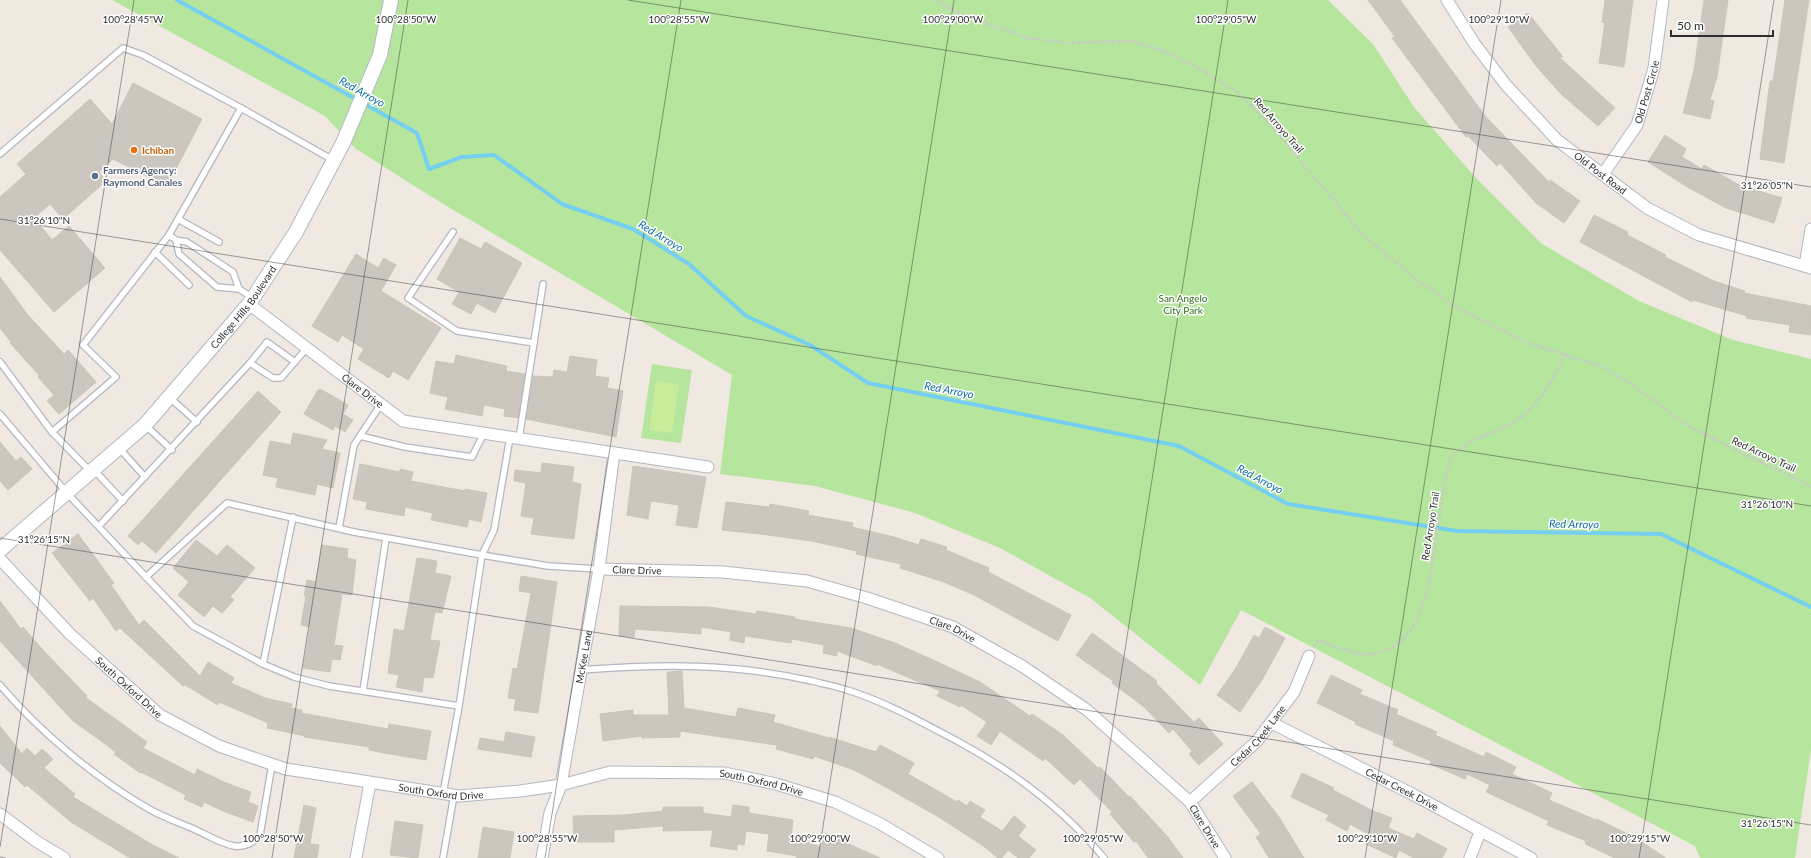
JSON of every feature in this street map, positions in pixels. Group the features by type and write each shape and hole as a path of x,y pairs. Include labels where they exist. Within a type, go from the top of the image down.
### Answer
{"street":[{"name":"College Hills Boulevard","path":"0,550 120,449 145,425 170,398 251,301 296,232 342,143 380,55 391,0"},
{"name":"Old Post Circle","path":"1603,174 1636,125 1654,68 1663,0"},
{"name":"Old Post Road","path":"1450,1 1474,42 1506,85 1557,140 1647,208 1699,235 1808,267"},
{"path":"1808,267 1811,229"},
{"name":"Clare Drive","path":"251,301 307,347 403,421 708,467"},
{"name":"McKee Lane","path":"542,858 550,813 561,785 599,569 614,453"},
{"name":"South Oxford Drive","path":"0,559 70,634 160,715 219,746 286,769 448,795 520,791 561,785 610,772 724,773 776,784 835,802 879,823 938,858"},
{"name":"Clare Drive","path":"599,569 723,572 807,581 867,598 953,627 1022,666 1087,710 1190,802 1225,858"},
{"name":"Cedar Creek Lane","path":"1190,802 1235,763 1257,741 1272,723 1294,692 1309,656"},
{"name":"Cedar Creek Drive","path":"1272,723 1414,795 1480,832 1531,858"},
{"path":"356,858 370,783"},
{"path":"0,814 36,841 64,858"},
{"path":"1470,858 1480,832"}],"lane":[{"path":"0,154 123,48 143,55 333,160"},
{"path":"52,432 116,377 83,345 169,235 241,108"},
{"path":"178,219 219,242"},
{"path":"453,232 408,298 457,331 534,343"},
{"path":"169,235 176,240 187,242 232,272 239,289 251,301"},
{"path":"176,240 179,254 217,287 239,289"},
{"path":"155,252 190,285"},
{"path":"443,858 448,795 459,706 482,555 494,530 534,343 543,284"},
{"path":"99,526 145,476 172,450 267,342 295,362"},
{"path":"250,363 273,378 281,378 307,347"},
{"path":"0,362 52,432 123,501"},
{"path":"170,398 197,422"},
{"path":"339,528 354,445 382,404"},
{"path":"0,414 67,493 194,626 263,664 294,677 329,686 459,706"},
{"path":"145,425 172,450"},
{"path":"360,436 405,447 472,457 484,433"},
{"path":"120,449 145,476"},
{"path":"146,576 227,503 386,538 548,566 599,569"},
{"path":"263,664 293,517"},
{"path":"363,691 386,538"},
{"path":"581,670 645,665 688,665 739,669 783,675 847,690 907,714 979,754 1023,782 1065,815 1104,858"},
{"path":"0,685 62,748 108,781 149,809 232,847 247,846 254,843 260,835 272,764"}],"path":[{"name":"Red Arroyo Trail","path":"935,0 960,14 1028,38 1068,43 1133,41 1169,53 1205,72 1239,93 1268,122 1363,235 1418,280 1456,307 1493,327 1528,343 1600,366 1630,383 1687,425 1737,451 1811,486"},
{"name":"Red Arroyo Trail","path":"1309,656 1318,640 1344,649 1369,654 1392,648 1412,629 1426,599 1440,513 1451,458 1462,447 1512,423 1538,403 1555,376 1565,354"}],"green space":[{"name":"San Angelo City Park","path":"112,0 1328,0 1373,44 1414,107 1475,177 1542,244 1639,301 1733,340 1811,359 1811,750 1795,858 1700,858 1695,846 1241,610 1200,685 1090,598 1000,548 915,513 815,486 720,474 732,375 435,199 356,149 325,116"},
{"path":"652,364 692,370 681,443 641,438"},
{"path":"656,381 679,385 672,433 649,430"}],"building":[{"path":"1368,0 1400,0 1486,117 1549,182 1550,180 1580,201 1564,223 1536,203 1500,163 1497,166 1468,136 1466,137 1392,38 1395,37"},
{"path":"1605,0 1633,0 1624,67 1599,63 1605,23 1602,22"},
{"path":"1704,0 1728,0 1717,77 1710,100 1714,101 1710,119 1683,113 1694,70"},
{"path":"1785,0 1809,0 1784,163 1760,159 1770,81 1773,81"},
{"path":"1528,13 1563,57 1558,56 1615,108 1598,126 1561,94 1536,66 1508,27"},
{"path":"133,83 202,119 167,186 113,159 99,172 106,181 63,219 50,204 34,218 52,240 69,226 105,268 54,312 0,250 0,197 26,174 17,164 90,99 112,124"},
{"path":"1665,135 1686,149 1682,157 1702,169 1704,165 1739,185 1782,198 1774,223 1726,208 1689,188 1648,162"},
{"path":"1594,215 1628,232 1627,235 1666,255 1665,257 1714,281 1745,291 1744,293 1811,306 1811,335 1789,332 1790,325 1746,318 1747,316 1693,300 1692,302 1580,242"},
{"path":"460,238 481,249 485,242 522,263 495,313 477,303 471,314 452,304 459,292 437,279"},
{"path":"356,254 378,268 384,258 396,265 381,291 441,328 408,380 393,371 389,378 358,359 364,349 342,335 338,342 312,326"},
{"path":"0,277 27,314 64,354 68,350 96,382 59,414 47,401 54,395 38,377 39,375 10,343 11,342 0,328"},
{"path":"456,355 507,366 506,371 525,374 518,418 504,416 505,409 484,405 482,416 445,409 448,397 430,393 436,361 454,364"},
{"path":"570,356 597,360 595,376 609,378 607,388 623,391 616,437 526,419 533,376 553,377 554,370 567,372"},
{"path":"318,390 322,390 348,405 343,414 353,420 345,432 335,426 333,430 304,414"},
{"path":"258,391 281,412 156,553 142,541 138,545 128,536"},
{"path":"293,433 327,440 322,449 340,453 333,488 317,484 315,495 276,487 278,478 263,475 270,441 291,445"},
{"path":"0,442 16,461 21,457 32,469 8,490 0,481"},
{"path":"542,463 574,467 572,482 581,484 574,539 531,534 534,518 521,516 526,483 514,481 515,470 541,473"},
{"path":"360,464 400,472 400,469 413,472 411,481 465,491 465,489 487,493 481,522 469,519 467,527 431,520 433,513 405,507 404,516 366,509 367,502 353,499"},
{"path":"633,466 706,477 697,528 676,525 679,505 651,501 648,519 627,515"},
{"path":"726,502 769,507 770,504 809,511 808,515 853,523 852,527 894,537 919,545 921,539 947,547 946,550 989,568 988,572 1071,615 1058,641 974,595 944,582 900,568 901,564 856,554 857,551 811,541 722,530"},
{"path":"78,534 114,583 111,585 139,625 144,620 200,676 208,662 234,678 231,683 265,698 292,704 291,708 302,710 301,713 388,729 389,724 431,731 426,760 369,750 369,747 304,737 305,736 267,728 268,723 219,702 218,705 185,685 183,686 120,628 116,631 93,598 90,601 52,553"},
{"path":"196,540 217,556 227,545 255,568 230,597 234,600 222,613 213,606 204,617 178,595 189,582 173,568"},
{"path":"322,545 348,549 347,558 356,560 352,595 342,594 334,645 343,646 340,660 332,659 330,672 303,668 310,627 301,625 306,596 304,596 307,580 316,582"},
{"path":"417,558 437,561 435,573 451,576 442,613 435,612 430,640 440,641 433,678 424,677 422,692 396,687 399,675 388,673 394,629 404,631"},
{"path":"521,576 557,582 538,713 514,710 516,699 508,698 513,668 517,669 531,593 519,591"},
{"path":"0,601 21,629 23,627 87,696 85,697 147,742 143,748 195,775 197,769 226,783 251,792 248,802 258,806 253,822 204,802 202,807 184,799 186,795 141,772 140,773 114,754 116,752 72,720 0,641"},
{"path":"620,606 709,607 756,614 757,611 795,617 795,619 851,628 895,643 931,659 980,682 1030,716 1032,714 1063,735 1098,768 1100,767 1129,797 1130,796 1167,836 1183,858 1148,858 1136,841 1134,842 1110,814 1112,812 1080,779 1074,785 1045,758 1043,761 1000,731 991,745 977,736 987,722 961,705 960,707 937,696 940,691 877,664 877,666 837,651 837,656 823,653 824,645 792,639 791,643 745,636 744,643 730,640 731,632 701,627 701,634 635,629 634,637 619,636"},
{"path":"1265,627 1285,638 1262,680 1240,712 1217,695 1236,668 1254,635 1259,638"},
{"path":"1092,633 1157,681 1156,683 1194,722 1199,718 1223,744 1199,765 1189,754 1192,751 1173,729 1169,733 1143,706 1112,683 1113,681 1076,655"},
{"path":"682,671 684,708 736,717 738,708 775,715 773,722 829,737 876,752 880,745 914,763 908,774 957,802 958,800 967,806 970,801 985,810 980,817 1002,831 1014,816 1026,826 1018,836 1036,850 1029,858 1018,858 1008,850 1002,858 998,858 982,845 937,816 854,770 814,756 813,759 776,749 777,745 680,731 680,737 642,738 642,736 603,741 600,714 633,710 633,715 669,715 667,672"},
{"path":"1331,675 1362,690 1360,694 1398,710 1396,714 1437,732 1435,735 1484,757 1486,752 1516,767 1512,774 1552,793 1549,800 1596,820 1597,819 1636,838 1666,858 1615,858 1585,844 1586,841 1547,825 1549,821 1486,792 1490,785 1467,774 1465,779 1430,764 1431,761 1393,745 1394,741 1355,724 1356,722 1317,703"},
{"path":"0,726 22,754 27,748 35,756 42,749 53,759 44,768 75,794 73,797 151,844 179,858 130,858 71,822 27,785 25,787 0,763"},
{"path":"506,732 535,737 531,757 478,749 480,738 504,742"},
{"path":"1302,773 1334,788 1333,790 1377,813 1392,818 1388,828 1414,839 1417,833 1447,849 1442,858 1414,858 1399,850 1396,858 1364,843 1368,834 1350,824 1347,831 1326,820 1329,815 1291,797"},
{"path":"1252,782 1279,817 1304,858 1269,858 1256,837 1261,834 1233,796"},
{"path":"304,805 316,808 310,844 319,845 317,858 294,858"},
{"path":"733,805 749,807 749,813 793,820 791,836 820,847 825,833 842,839 842,841 880,858 796,858 797,856 767,851 769,834 746,831 744,845 737,844 737,850 710,846 713,830 663,831 663,826 614,830 614,842 574,842 573,816 624,815 663,811 663,807 703,807 703,813 731,817"},
{"path":"395,821 423,825 418,858 390,855"},
{"path":"483,827 514,832 510,858 478,858"}],"waterway":[{"name":"Red Arroyo","path":"177,0 417,133 429,169 462,157 494,155 562,204 633,229 689,264 746,316 810,345 868,383 1179,446 1288,504 1457,531 1661,534 1811,607"}],"place":[{"name":"Ichiban","path":"134,150"},
{"name":"Farmers Agency: Raymond Canales","path":"95,176"}]}
